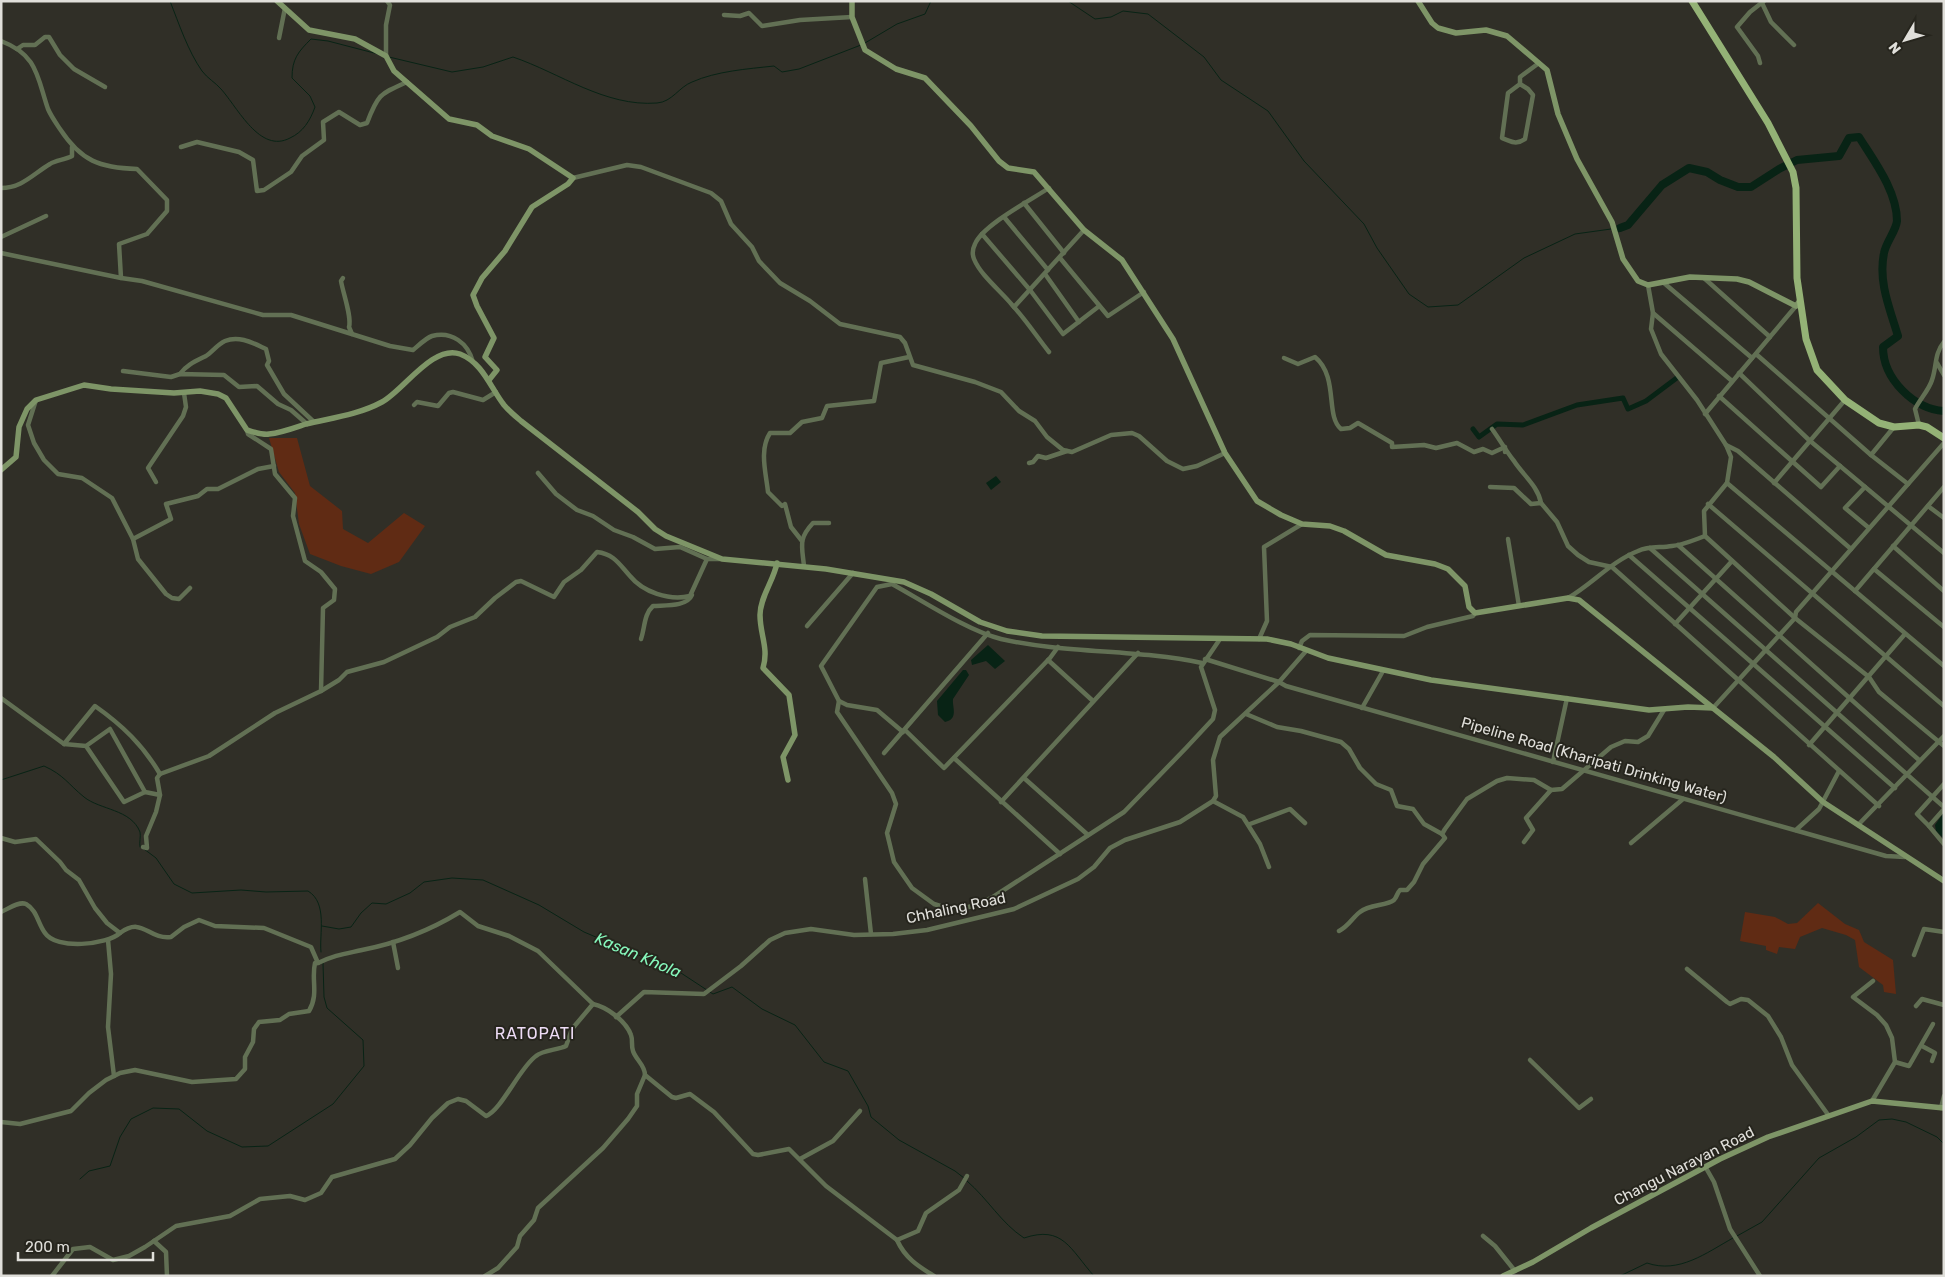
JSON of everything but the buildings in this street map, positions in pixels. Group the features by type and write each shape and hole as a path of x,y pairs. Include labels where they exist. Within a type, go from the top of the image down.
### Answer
{"main road":[{"path":"277,1 308,30 355,39 386,56 394,71 449,119 477,125 492,136 529,149 573,178 568,184 532,207 505,252 482,278 473,295 494,338 484,357 497,370 489,380"},
{"path":"852,1 852,17 865,50 896,69 925,78 971,126 999,161 1008,168 1032,171 1084,230 1122,260 1173,339 1226,453 1257,501 1281,515 1302,524 1337,528 1386,555 1435,564 1448,569 1465,586 1470,608 1476,612 1575,598 1589,607 1774,757 1823,802 1944,881"},
{"path":"1418,1 1432,23 1438,28 1450,32 1482,30 1497,32 1512,39 1548,72 1558,114 1577,160 1612,222 1623,258 1638,280 1648,285 1690,277 1737,279 1749,282 1798,304"},
{"path":"1692,1 1768,123 1793,172 1796,188 1798,304 1812,362 1824,380 1845,400 1879,422 1894,427 1919,424 1927,426 1943,437"},
{"path":"1,470 16,457 19,427 27,409 36,400 84,385 111,389 184,393 200,391 218,394 226,398 247,430 268,434 311,423 334,420 382,402 415,373 441,355 451,352 460,354 473,362 489,380 505,405 521,421 638,512 655,529 666,536 722,559 804,566 904,582 931,594 980,622 1018,633 1042,636 1259,639 1282,642 1306,651 1383,671 1631,708 1664,710 1688,707 1713,708"},
{"path":"777,563 760,612 762,641 767,654 763,668 789,695 795,735 783,757 788,780"},
{"name":"Changu Narayan Road","path":"1503,1276 1610,1217 1758,1142 1872,1100 1942,1108"}],"street":[{"path":"273,1 286,9 279,38"},
{"path":"386,56 386,25 390,5 388,1"},
{"path":"1760,63 1758,56 1737,27 1750,12 1763,2 1772,22 1794,46"},
{"path":"724,15 740,16 749,13 762,26 800,20 852,17"},
{"path":"17,49 23,45 35,45 45,37 48,37 60,55 74,69 105,87"},
{"path":"1,40 17,49 34,64 49,112 73,151 72,156 53,162 27,181 11,188 1,188"},
{"path":"1520,84 1520,77 1539,63"},
{"path":"181,147 197,142 239,152 253,160 257,191 264,190 291,172 302,156 324,140 323,122 339,112 360,125 367,123 375,101 383,93 407,82"},
{"path":"1520,84 1533,95 1525,139 1520,142 1512,142 1502,138 1503,120 1508,93 1520,84"},
{"path":"71,145 91,161 112,168 137,169 167,200 168,211 147,234 119,244 121,278"},
{"path":"573,178 627,165 641,166 711,193 721,201 733,227 750,244 761,264 780,283 840,324 900,337 905,343 909,357 916,366 948,374 1001,392 1019,411 1038,424 1053,443 1067,451"},
{"path":"1048,188 982,234 976,243 973,258 1048,352"},
{"path":"1024,204 1064,253"},
{"path":"1,237 46,216"},
{"path":"1004,217 1046,272 1079,322"},
{"path":"1014,307 1084,230"},
{"path":"982,234 1030,290 1062,334 1098,307"},
{"path":"1,253 142,281 263,315 291,315 390,346 413,350 431,337 449,334 458,339 470,352 473,362"},
{"path":"1060,258 1104,314 1112,315 1144,292"},
{"path":"1703,277 1770,337"},
{"path":"343,278 341,281 344,299 351,320 349,327 352,334"},
{"path":"1664,282 1908,484"},
{"path":"1648,285 1653,313 1651,329 1661,354 1705,414 1726,445 1731,457 1727,483 1708,504 1704,516 1705,536 1795,618 1869,677 1878,692 1944,746"},
{"path":"1705,414 1798,304"},
{"path":"1653,313 1732,381"},
{"path":"180,374 184,368 210,353 224,342 238,339 251,342 266,350 269,361 267,365 284,394 311,423"},
{"path":"1944,342 1936,356 1937,363 1944,375"},
{"path":"802,541 791,527 785,504 782,506 768,492 764,455 766,439 770,433 790,433 802,422 822,418 827,406 874,401 881,362 909,357"},
{"path":"1284,358 1298,364 1315,357 1320,361 1329,373 1335,421 1341,429 1350,428 1358,423 1392,443 1392,447 1424,445 1436,448 1457,444 1474,452 1483,449 1492,453 1505,450"},
{"path":"1919,424 1915,408 1932,382 1937,363"},
{"path":"123,371 171,377 180,374 224,375 239,387 257,386 278,404 311,423"},
{"path":"1739,374 1809,440 1944,553"},
{"path":"414,404 418,402 438,406 449,393 453,392 483,400 496,392"},
{"path":"156,482 148,468 183,416 186,406 184,393"},
{"path":"1719,396 1821,487 1840,466"},
{"path":"36,400 28,425 34,443 44,460 58,474 82,478 112,498 133,539 138,559 169,596 179,599 190,588"},
{"path":"1774,483 1845,400"},
{"path":"1871,455 1894,427"},
{"path":"1492,429 1539,496 1541,503 1557,522 1568,546 1578,556 1589,562 1612,567 1878,806"},
{"path":"247,430 248,434 271,449 275,474 295,498 293,516 305,561 321,572 335,589 334,600 323,608 321,691"},
{"path":"1029,463 1033,462 1038,456 1046,458 1067,451 1074,451 1111,436 1127,432 1139,436 1156,452 1183,469 1197,466 1226,453"},
{"path":"1713,708 1740,681 1795,618 1796,612 1908,484 1943,437"},
{"path":"1726,445 1738,451 1850,549"},
{"path":"133,539 171,519 166,504 198,496 207,489 218,489 258,469 274,466"},
{"path":"538,473 556,494 577,510 593,516 614,530 633,537 655,549 680,547 707,559 722,559"},
{"path":"1727,483 1944,666"},
{"path":"1490,487 1514,488 1531,504 1541,503"},
{"path":"1865,487 1846,508 1869,528"},
{"path":"1855,591 1944,487"},
{"path":"1708,504 1944,706"},
{"path":"1928,506 1944,518"},
{"path":"804,566 803,536 813,523 829,523"},
{"path":"1259,639 1267,621 1264,547 1302,524"},
{"path":"1568,598 1629,555 1650,548 1678,545 1705,536"},
{"path":"1508,539 1520,606"},
{"path":"1678,545 1920,760"},
{"path":"1893,546 1944,591"},
{"path":"1650,548 1767,650 1836,714 1908,773 1944,808 1929,826"},
{"path":"143,847 147,848 146,836 156,812 160,795 157,778 160,774 209,756 275,713 321,691 347,672 384,662 437,637 450,627 475,617 516,582 521,581 554,597 564,582 582,570 597,552 612,556 631,578 647,590 673,598 690,596 692,594"},
{"path":"1629,555 1895,788"},
{"path":"641,639 646,616 653,606 683,603 690,600 707,559"},
{"path":"1676,624 1732,561"},
{"path":"1874,569 1944,627"},
{"path":"807,626 853,573"},
{"name":"Pipeline Road (Kharipati Drinking Water)","path":"839,701 824,677 821,664 877,587 892,584 969,626 999,638 1058,647 1138,653 1204,661 1582,771 1886,856 1905,857"},
{"path":"1299,648 1302,640 1310,636 1404,636 1427,627 1473,616 1476,612"},
{"path":"884,753 988,634"},
{"path":"1809,745 1905,634"},
{"path":"1058,647 1048,660 944,768 904,731 876,710 843,704 839,701 837,712 892,794 896,804 887,833 894,862 912,888 934,904 956,911 993,897 1124,812 1213,719 1215,710 1201,667 1220,639"},
{"path":"1269,867 1250,824 1244,817 1213,801 1216,796 1212,767 1214,750 1220,737 1279,682 1306,651"},
{"path":"1001,802 1138,653"},
{"path":"1048,660 1093,701"},
{"path":"1362,708 1383,671"},
{"path":"1,698 64,744 86,746 110,729 145,792"},
{"path":"1552,762 1567,698"},
{"path":"1,708 8,704"},
{"path":"64,744 95,706 122,725 148,755 160,774"},
{"path":"1442,834 1467,799 1497,781 1507,778 1534,780 1551,790 1562,789 1601,754 1618,744 1638,742 1648,736 1664,710"},
{"path":"1246,714 1264,724 1301,730 1341,742 1348,749 1360,768 1376,784 1391,790 1397,806 1413,809 1424,824 1442,834 1445,838 1423,864 1414,882 1407,890 1400,890 1396,899 1391,902 1377,904 1360,912 1347,927 1339,932"},
{"path":"1858,825 1895,788 1938,740 1944,736"},
{"path":"86,746 124,802 145,792 160,795"},
{"path":"954,758 1060,854"},
{"path":"1796,830 1823,802 1839,771"},
{"path":"1024,778 1088,835"},
{"path":"1944,784 1917,814 1944,844"},
{"path":"1524,842 1533,830 1526,818 1551,790"},
{"path":"1631,842 1683,799"},
{"name":"Chhaling Road","path":"616,1017 644,992 704,994 770,940 784,933 811,929 854,935 927,930 1014,909 1078,879 1094,867 1110,848 1125,840 1180,822 1213,801"},
{"path":"1250,824 1290,809 1305,823"},
{"path":"1,838 15,842 36,839 66,870 79,880 95,908 107,923 120,933"},
{"path":"865,879 871,934"},
{"path":"1,912 20,903 25,904 35,912 45,934 55,941 68,944 114,939 126,928 137,926 144,928 155,936 171,937 184,927 199,920 215,926 264,928 311,947 318,963"},
{"path":"1,1122 26,1123 71,1111 89,1093 114,1076 136,1070 192,1082 236,1079 245,1068 244,1057 253,1042 254,1029 258,1022 280,1020 290,1014 310,1011 316,994 313,972 315,963 338,953 362,950 433,929 460,912 478,926 509,936 538,951 592,1004 603,1006 616,1017 631,1035 633,1051 645,1069 645,1075 637,1094 637,1106 628,1119 602,1148 538,1208 534,1220 520,1236 517,1248 498,1268 485,1276"},
{"path":"1914,955 1924,929 1944,932"},
{"path":"108,940 111,974 108,1027 114,1076"},
{"path":"393,942 398,968"},
{"path":"1687,969 1730,1004 1741,999 1748,1000 1768,1016 1781,1037 1792,1065 1829,1116"},
{"path":"1872,1100 1895,1062 1892,1038 1886,1025 1853,997 1873,981"},
{"path":"1916,1006 1922,999 1944,1005"},
{"path":"52,1276 73,1249 90,1247 113,1260 129,1256 176,1226 222,1218 260,1200 290,1196 306,1199 321,1193 332,1177 395,1159 410,1145 432,1118 448,1103 458,1099 466,1101 486,1116 492,1114 510,1086 537,1054 566,1046 572,1029 592,1004"},
{"path":"1895,1062 1909,1066 1933,1024"},
{"path":"1922,1046 1935,1053 1932,1062"},
{"path":"1530,1060 1579,1108 1591,1099"},
{"path":"645,1075 672,1097 676,1098 690,1094 714,1112 753,1154 758,1155 789,1149 826,1186 897,1240 902,1252 916,1265 934,1276"},
{"path":"1942,1108 1944,1096"},
{"path":"800,1159 833,1141 860,1111"},
{"path":"1706,1168 1714,1182 1730,1230 1760,1276"},
{"path":"897,1240 918,1231 926,1213 959,1190 967,1176"},
{"path":"1483,1236 1495,1246 1515,1271"},
{"path":"154,1241 166,1252 167,1276"}],"shaded area":[{"path":"269,438 297,438 310,486 342,511 343,529 368,543 404,513 425,526 399,562 371,574 341,566 310,554 299,524 295,493 279,472"},
{"path":"996,476 1001,482 991,490 986,483"},
{"path":"988,645 1005,661 995,669 986,661 972,665 971,660"},
{"path":"963,670 966,670 969,675 953,699 954,712 952,718 945,722 938,715 937,701"},
{"path":"1944,812 1944,839 1936,831 1935,825"},
{"path":"1818,903 1845,924 1859,930 1864,942 1893,960 1896,994 1884,992 1883,985 1859,967 1855,940 1846,935 1822,928 1800,937 1795,949 1779,947 1777,954 1766,950 1766,946 1740,941 1745,912 1775,917 1788,924 1797,923"}],"waterway":[{"path":"170,1 188,46 202,71 221,89 251,127 259,135 269,140 279,141 295,136 306,125 313,112 315,107 310,96 292,78 293,66 297,56 311,39 328,41 378,54"},
{"path":"865,43 897,24 925,14 931,1"},
{"path":"1068,1 1095,19 1111,17 1123,11 1148,14 1204,57 1221,80 1268,111 1304,161 1364,224 1377,248 1409,294 1428,307 1458,305 1524,258 1575,234 1611,229"},
{"path":"389,57 452,72 483,67 513,57 619,100 657,103 667,100 687,84 712,75 774,66 782,72 799,69 861,45"},
{"path":"1620,228 1628,225 1662,185 1689,168 1707,172 1720,180 1738,187 1751,187 1797,160 1839,156 1849,138 1859,137 1884,177 1896,210 1896,225 1884,253 1883,274 1886,295 1898,336 1883,347 1884,359 1894,381 1902,390 1922,405 1944,411"},
{"path":"1473,429 1479,437 1497,424 1523,425 1577,405 1623,398 1628,409 1646,401 1678,377"},
{"path":"1,780 44,766 51,769 84,797 123,814 136,824 140,832 140,847"},
{"path":"144,849 156,858 174,884 192,893 241,890 266,892 308,891 314,896 320,911 321,952"},
{"name":"Kasan Khola","path":"322,926 339,929 351,927 361,913 372,903 386,904 410,893 424,882 452,878 483,880 539,905 584,932 681,973 713,994 732,987 762,1009 795,1025 824,1062 848,1071 868,1106 871,1117 899,1140 955,1171 964,1178"},
{"name":"Kasan Khola","path":"80,1179 89,1171 110,1166 120,1137 131,1119 153,1108 179,1109 207,1131 242,1147 268,1146 333,1104 364,1066 363,1040 327,1008 324,997 323,963"},
{"name":"Kasan Khola","path":"1737,1236 1762,1222 1819,1158 1856,1137 1879,1120 1892,1119 1906,1122 1937,1137 1944,1144"},
{"name":"Kasan Khola","path":"967,1181 982,1195 1001,1218 1024,1238 1037,1235 1057,1237 1072,1249 1094,1276"},
{"name":"Kasan Khola","path":"1620,1276 1647,1263 1659,1266 1681,1264 1733,1238"}],"district":[{"name":"RATOPATI","path":"535,1033"}]}
